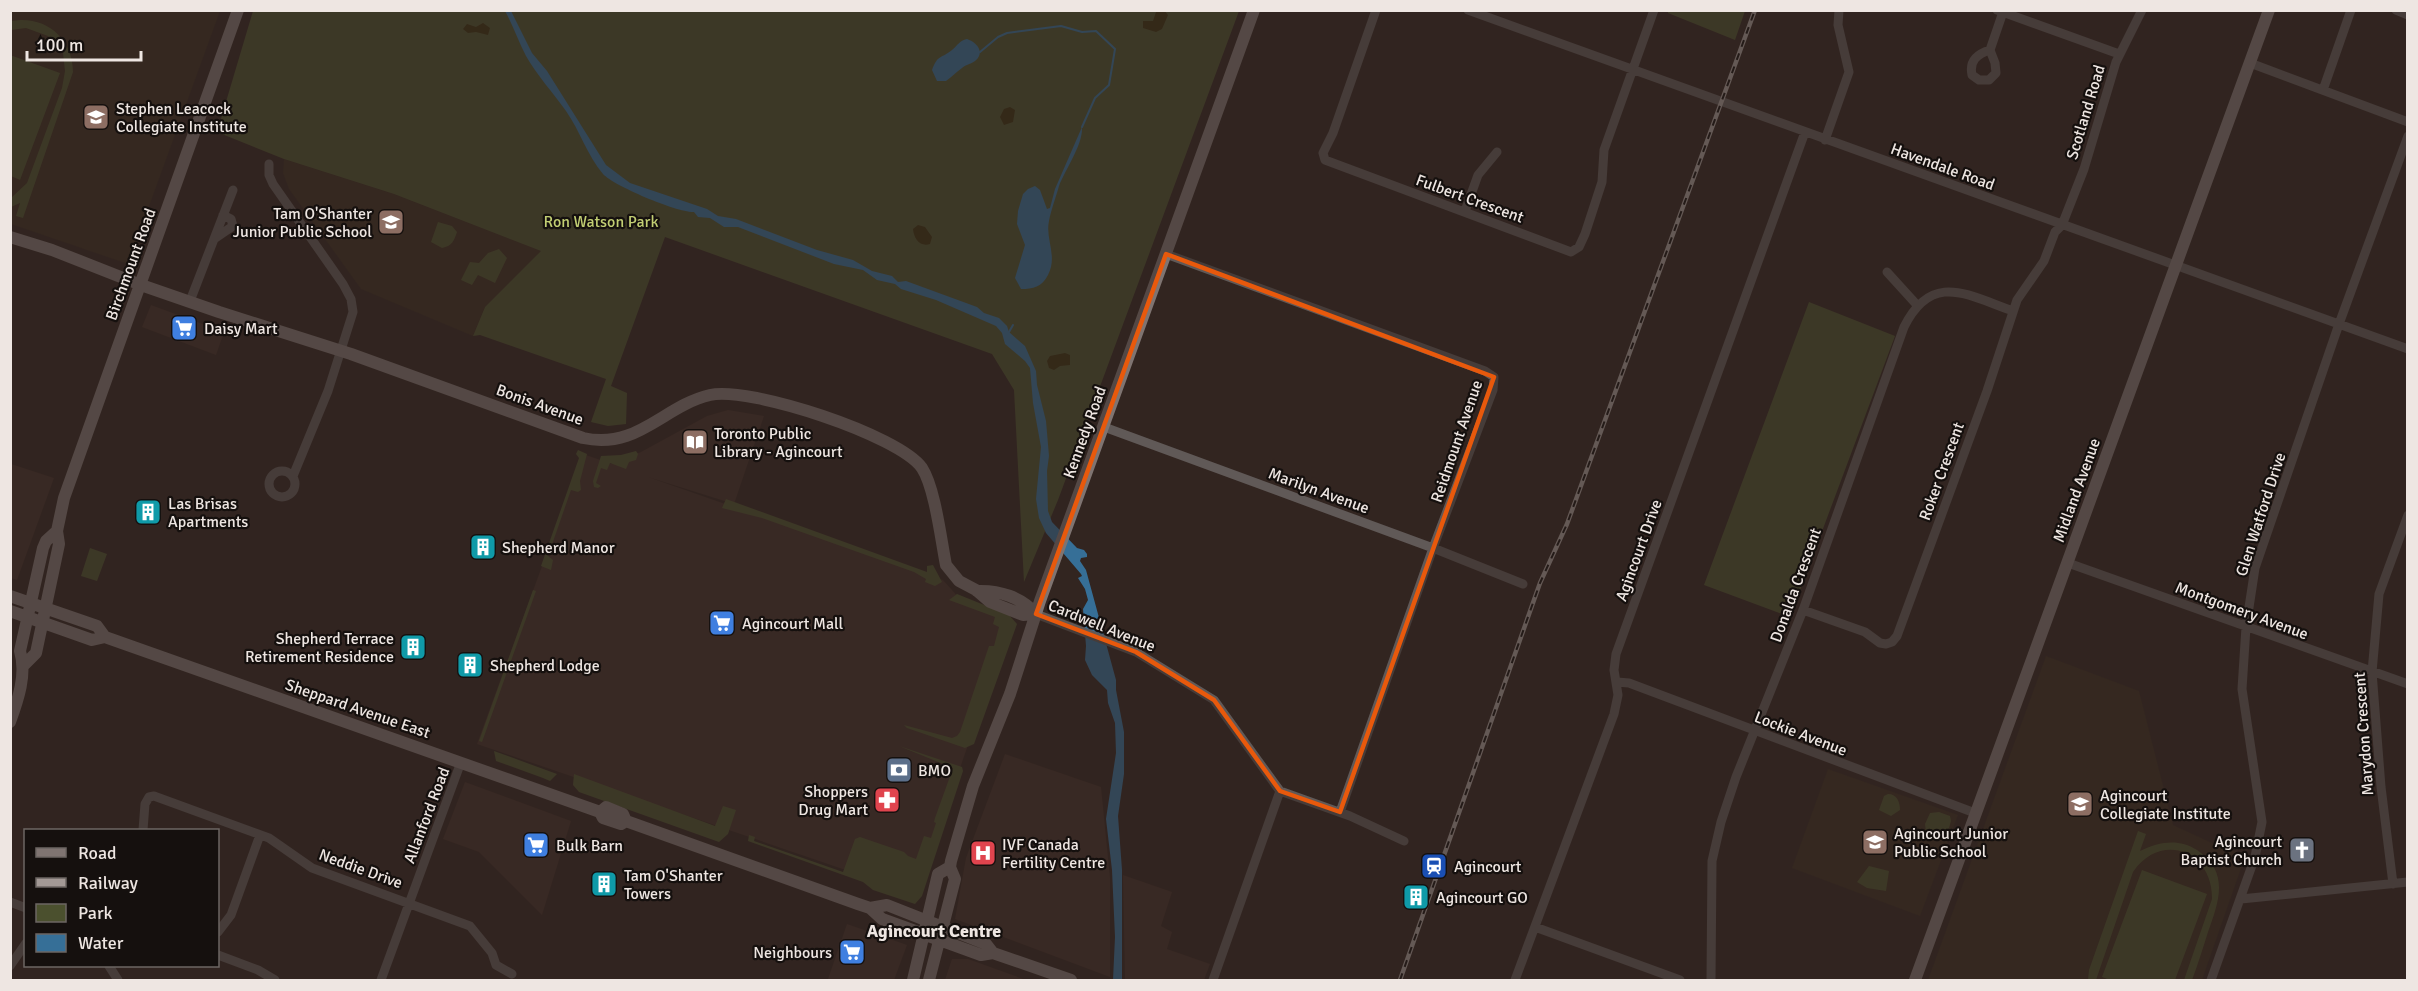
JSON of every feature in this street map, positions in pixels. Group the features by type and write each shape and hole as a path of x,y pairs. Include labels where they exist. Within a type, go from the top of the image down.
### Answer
{"main road":[{"name":"Birchmount Road","path":"24,665 36,653 59,544 57,531 64,498 238,10"},
{"name":"Kennedy Road","path":"929,981 955,879 950,867 974,786 1013,685 1036,614 1254,10"},
{"name":"Midland Avenue","path":"1915,981 2269,10"},
{"name":"Bonis Avenue","path":"10,237 84,262 141,285 342,351 592,440 624,438 692,401 718,394 732,394 774,403 833,420 903,451 918,463 925,473 930,488 946,565 959,581 977,591 994,590 1026,603 1036,614"},
{"name":"Birchmount Road","path":"10,723 24,665 20,651 46,541 57,531"},
{"name":"Sheppard Avenue East","path":"10,596 97,626 105,636 600,812 606,807 623,814 626,821 870,908 882,919 981,955 993,953 1070,980"},
{"name":"Sheppard Avenue East","path":"10,611 92,640 105,636"},
{"name":"Kennedy Road","path":"913,981 938,874 950,867"},
{"name":"Sheppard Avenue East","path":"870,908 887,906 986,944 993,953"}],"street":[{"name":"Fulbert Crescent","path":"1376,10 1323,158 1332,165 1465,211 1560,250 1571,252 1576,250 1582,241 1602,182 1604,150 1632,70"},
{"name":"Havendale Road","path":"1468,10 2408,349"},
{"path":"1632,70 1654,10"},
{"path":"1825,140 1849,72 1838,25 1839,10"},
{"name":"Scotland Road","path":"2062,225 2084,170 2098,116 2119,54 2142,10"},
{"path":"2323,90 2351,10"},
{"path":"2396,10 2408,15"},
{"path":"1990,50 2000,11 2119,54"},
{"path":"2250,63 2408,122"},
{"name":"Agincourt Drive","path":"1515,981 1606,736 1618,695 1614,670 1616,654 1805,132"},
{"name":"Glen Watford Drive","path":"2214,980 2259,845 2263,816 2242,688 2246,627 2255,568 2339,324 2408,136"},
{"path":"1465,211 1478,175 1497,152"},
{"path":"269,164 269,175 273,184 351,299 353,312 342,351 307,446 293,476"},
{"path":"190,302 232,190"},
{"name":"Roker Crescent","path":"1803,610 1865,632 1881,643 1892,642 1897,636 1987,391 2013,311 2022,290 2044,261 2055,232 2062,225"},
{"name":"Reidmount Avenue","path":"1166,254 1485,371 1494,377 1493,390 1433,548 1340,812"},
{"path":"1887,272 1917,305 1925,299 1946,292 1970,296 2013,311"},
{"name":"Donalda Crescent","path":"1711,981 1713,850 1736,777 1803,610 1904,327 1917,305"},
{"name":"Marilyn Avenue","path":"1104,427 1433,548 1523,584"},
{"name":"Marydon Crescent","path":"2393,884 2381,787 2372,672 2379,594 2408,515"},
{"name":"Montgomery Avenue","path":"2068,563 2408,684"},
{"name":"Cardwell Avenue","path":"1036,614 1137,652 1214,700 1280,791"},
{"name":"Lockie Avenue","path":"1617,682 1629,683 1975,813"},
{"name":"Allanford Road","path":"381,981 462,762"},
{"path":"1213,981 1280,791 1340,812 1404,842"},
{"name":"Neddie Drive","path":"143,829 146,804 149,797 154,796 260,835 275,842 312,868 470,926 492,953 496,965 512,974"},
{"path":"219,931 231,915 260,835"},
{"path":"2241,899 2408,882"},
{"path":"1535,927 1680,981"},
{"path":"10,966 24,946"},
{"path":"219,955 258,970 275,981"},
{"path":"110,967 118,981"}],"highlighted area":[{"path":"1166,254 1494,377 1340,812 1280,791 1214,700 1136,652 1036,614"}],"shaded area":[{"name":"Stephen Leacock Collegiate Institute","path":"10,11 220,11 128,264 11,224"},
{"name":"Tam O'Shanter Junior Public School","path":"284,159 394,194 542,251 485,307 473,336 361,289 289,189 283,173"},
{"path":"151,305 224,332 216,355 142,327"},
{"path":"728,410 764,416 734,504 648,477 943,580 960,599 1011,622 916,894 477,744 583,454 612,464 641,452 707,416"},
{"path":"11,464 54,478 17,580 11,578"},
{"name":"Agincourt Collegiate Institute","path":"2046,656 2139,691 2173,825 2225,849 2246,854 2202,980 1928,980"},
{"path":"1005,754 1101,787 1110,878 1110,977 955,919 966,858"},
{"name":"Agincourt Junior Public School","path":"1828,769 1958,815 1920,916 1792,868"},
{"path":"465,782 571,821 542,915 479,852 443,839"},
{"path":"1123,875 1172,892 1161,926 1172,932 1167,949 1210,964 1204,980 1125,980"},
{"path":"847,924 907,945 894,980 828,979"},
{"path":"952,959 968,959 1026,980 945,980"}],"green space":[{"path":"1745,10 1735,40 1668,13 1668,11"},
{"name":"Ron Watson Park","path":"253,11 1239,11 1058,500 1024,582 1014,390 992,354 665,237 611,386 627,393 626,424 608,426 591,422 606,379 480,335 473,336 485,307 541,251 394,194 284,159 217,132"},
{"path":"11,21 41,23 58,34 69,51 73,72 23,218 16,216 20,203 11,207 11,198 27,183 62,88 65,71 63,53 48,36 26,28 11,30"},
{"path":"10,55 60,73 20,180 11,176"},
{"path":"438,222 452,226 457,232 452,243 442,248 431,242"},
{"path":"499,249 507,258 495,283 478,275 472,285 461,280 470,262 479,263 488,253"},
{"path":"1809,302 1895,336 1790,617 1704,585"},
{"path":"578,450 587,454 580,481 581,490 578,492 571,490 548,556 553,560 551,570 541,566 579,458 576,454"},
{"path":"636,451 638,454 636,460 629,462 626,469 610,463 607,470 601,468 596,483 601,486 594,487 593,481 601,456 621,455"},
{"path":"726,499 927,572 927,566 933,565 942,582 935,586 925,582 926,579 914,572 762,518 722,508"},
{"path":"90,548 107,554 97,581 81,576"},
{"path":"533,590 536,591 482,742 479,741"},
{"path":"957,594 1009,615 1017,624 974,744 965,748 904,725 952,738 960,732 989,646 994,646 999,627 993,624 995,617 949,600"},
{"path":"899,746 962,767 963,771 922,896 915,904 873,890 863,882 748,841 749,835 755,837 754,841 843,872 855,839 860,837 904,852 916,859 924,836 931,838 936,823 935,818 953,768"},
{"path":"494,751 557,774 550,781 496,761"},
{"path":"574,774 715,826 723,806 736,810 728,834 719,842 579,792 573,785"},
{"path":"1888,794 1896,797 1900,807 1900,810 1891,816 1879,810 1884,796"},
{"path":"1939,812 1950,816 1951,821 1947,835 1941,838 1930,836 1926,832 1925,824 1930,813"},
{"path":"2138,831 2146,834 2140,851 2154,845 2168,843 2190,846 2207,859 2218,877 2216,909 2192,980 2184,980 2212,899 2210,882 2204,869 2195,859 2183,852 2171,850 2157,852 2144,859 2133,872 2096,980 2088,980 2089,970"},
{"path":"1869,866 1889,871 1886,891 1867,888 1857,882"},
{"path":"2142,870 2207,894 2175,980 2110,980 2102,977"}],"sand":[{"path":"1164,10 1168,15 1162,29 1156,32 1143,28 1143,21 1153,21 1156,12"},
{"path":"483,23 490,28 488,35 468,33 463,29 467,24 476,27"},
{"path":"1010,107 1015,110 1013,122 1004,125 1000,117 1004,109"},
{"path":"918,225 925,227 932,237 930,244 920,243 916,239 913,229"},
{"path":"1065,353 1070,355 1070,365 1060,366 1054,370 1049,368 1047,361 1050,356"}],"water":[{"path":"505,11 511,11 532,53 547,71 606,165 630,183 707,209 718,216 736,219 817,250 853,260 872,271 892,276 898,282 906,281 977,307 984,313 999,318 1007,326 1009,332 1025,346 1036,371 1046,421 1049,456 1048,511 1052,522 1077,548 1084,550 1087,554 1087,557 1081,558 1080,561 1086,570 1116,680 1124,732 1124,774 1118,816 1122,870 1122,980 1113,980 1115,937 1112,870 1106,819 1116,753 1115,723 1108,703 1107,690 1092,675 1085,660 1083,609 1088,600 1085,589 1078,578 1082,576 1046,533 1039,518 1036,499 1041,447 1033,403 1030,368 1005,344 1002,333 996,326 936,300 901,289 895,284 877,280 863,270 834,264 738,227 724,227 710,218 698,217 694,212 647,198 609,179 597,167 566,111 530,63"},
{"path":"967,39 974,42 980,51 978,58 946,81 937,81 932,70 936,61"},
{"path":"1082,127 1080,141 1059,186 1050,217 1048,228 1052,254 1051,268 1040,285 1021,289 1015,278 1025,245 1017,224 1023,194 1035,186 1040,190 1047,209 1050,208 1055,189"}],"waterway":[{"path":"980,52 998,37 1007,33 1061,26 1082,32 1096,31 1115,49 1109,85 1095,98 1082,127"},
{"path":"1009,332 1013,325"}],"railway":[{"path":"1400,980 1540,583 1567,524 1755,10"}],"place":[{"name":"Stephen Leacock Collegiate Institute","path":"96,117"},
{"name":"Tam O'Shanter Junior Public School","path":"391,222"},
{"name":"Daisy Mart","path":"184,328"},
{"name":"Toronto Public Library - Agincourt","path":"695,442"},
{"name":"Las Brisas Apartments","path":"148,512"},
{"name":"Shepherd Manor","path":"483,547"},
{"name":"Agincourt Mall","path":"722,623"},
{"name":"Shepherd Terrace Retirement Residence","path":"413,647"},
{"name":"Shepherd Lodge","path":"470,665"},
{"name":"BMO","path":"899,770"},
{"name":"Shoppers Drug Mart","path":"887,800"},
{"name":"Agincourt Collegiate Institute","path":"2080,804"},
{"name":"Agincourt Junior Public School","path":"1875,842"},
{"name":"Bulk Barn","path":"536,845"},
{"name":"Agincourt Baptist Church","path":"2302,850"},
{"name":"IVF Canada Fertility Centre","path":"983,853"},
{"name":"Agincourt","path":"1434,866"},
{"name":"Tam O'Shanter Towers","path":"604,884"},
{"name":"Agincourt GO","path":"1416,897"},
{"name":"Neighbours","path":"852,952"}],"district":[{"name":"Agincourt Centre","path":"934,931"}]}
